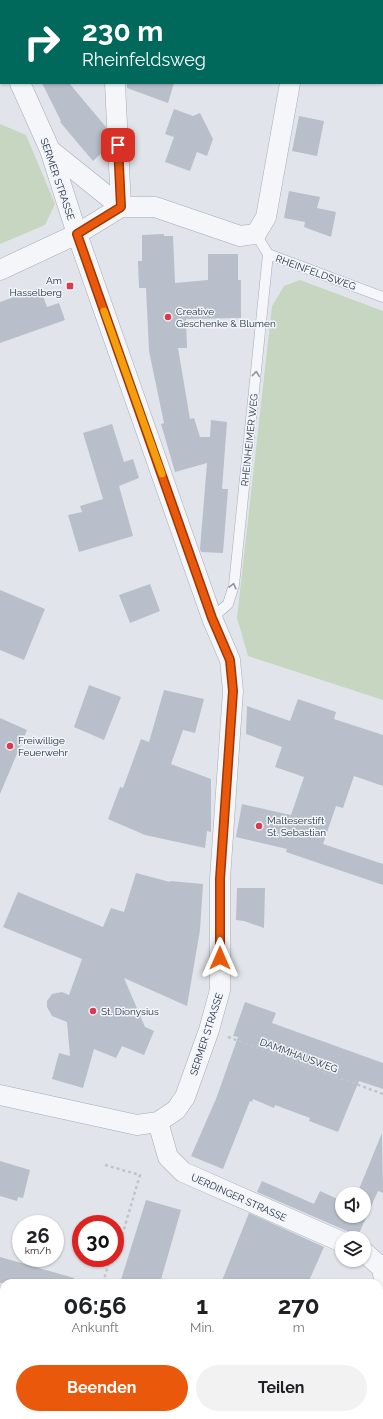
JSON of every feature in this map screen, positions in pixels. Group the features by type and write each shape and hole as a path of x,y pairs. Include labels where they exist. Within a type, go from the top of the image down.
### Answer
{"street":[{"name":"SERMER STRASSE","path":"20,84 50,150 77,234 212,618 230,660 233,691 220,879 220,990 209,1030 185,1097 176,1110 158,1122"},
{"path":"115,84 121,207"},
{"path":"0,270 77,234 121,207 155,207 240,236 256,234 266,217 290,84"},
{"path":"50,150 121,207"},
{"path":"0,1095 137,1125 158,1122"},
{"name":"UERDINGER STRASSE","path":"158,1122 168,1157 183,1172 335,1239"},
{"path":"371,1260 383,1273"}],"lane":[{"name":"RHEINFELDSWEG","path":"256,234 268,254 383,297"},
{"name":"RHEINHEIMER WEG","path":"212,618 228,604 234,585 268,254"}],"path":[{"name":"DAMMHAUSWEG","path":"209,1030 383,1094"},
{"path":"105,1165 140,1175 124,1229"},
{"path":"104,1279 107,1267"}],"green space":[{"path":"0,124 26,135 55,204 45,225 0,244"},
{"path":"300,280 383,311 383,700 248,656 237,618 272,306 284,286"}],"building":[{"path":"42,84 70,84 106,127 107,148 93,161 60,122 61,121"},
{"path":"127,84 174,84 168,103 127,88"},
{"path":"174,109 193,116 200,113 213,139 207,156 197,152 190,171 165,162 174,137 165,134"},
{"path":"299,116 324,121 317,156 292,151"},
{"path":"289,191 320,197 317,208 336,212 331,237 304,227 305,222 284,218"},
{"path":"164,234 164,236 173,236 175,283 208,280 208,254 238,254 238,280 241,280 241,318 186,319 187,348 178,348 190,419 194,418 200,437 210,437 211,420 227,422 222,489 228,489 223,553 201,552 200,549 207,463 175,472 161,424 164,423 149,351 146,288 139,288 138,261 142,261 142,235"},
{"path":"40,288 47,307 59,303 65,320 0,343 0,302"},
{"path":"112,424 124,462 133,459 139,478 119,486 133,536 79,552 68,515 82,512 80,506 103,499 83,433"},
{"path":"150,584 160,611 130,623 119,595"},
{"path":"0,590 45,609 24,660 0,650"},
{"path":"89,685 121,697 104,740 74,727"},
{"path":"164,690 204,699 195,733 183,730 171,764 211,779 211,832 207,831 205,848 145,835 108,819 120,787 123,788 141,739 149,742"},
{"path":"298,699 336,712 334,719 383,735 383,786 354,776 343,808 336,806 323,844 383,864 383,885 286,852 287,849 236,837 242,804 291,815 304,777 275,767 282,747 246,734 247,706 290,721"},
{"name":"Freiwillige Feuerwehr","path":"0,718 27,730 0,794"},
{"path":"136,873 170,882 203,884 200,930 187,1006 124,978 145,1027 154,1031 144,1055 122,1046 116,1058 94,1049 83,1088 52,1079 59,1053 70,1056 67,1022 52,1016 47,1007 47,1001 52,994 62,992 69,995 82,959 3,927 18,892 103,927 111,908 124,912"},
{"path":"237,888 265,888 264,928 244,921 236,920"},
{"path":"245,1002 276,1013 272,1023 383,1063 383,1089 359,1081 338,1132 309,1121 310,1118 275,1105 274,1108 253,1099 252,1102 250,1101 223,1169 191,1156 216,1099 238,1037 233,1036"},
{"path":"382,1133 383,1193 378,1191 371,1207 371,1187 360,1187"},
{"path":"0,1161 30,1170 23,1198 18,1197 17,1201 0,1196"},
{"path":"262,1181 314,1204 320,1191 335,1198 335,1223 364,1223 360,1231 347,1231 257,1192"},
{"path":"146,1200 181,1210 161,1279 121,1279"},
{"path":"249,1213 324,1247 310,1279 223,1279"},
{"path":"0,1257 12,1260 12,1267 35,1267 74,1279 0,1279"}],"slow traffic":[{"path":"104,311 162,474"}],"place":[{"name":"Am Hasselberg","path":"70,286"},
{"name":"Creative Geschenke & Blumen","path":"168,317"},
{"name":"Freiwillige Feuerwehr","path":"10,746"},
{"name":"Malteserstift St. Sebastian","path":"259,826"},
{"name":"St. Dionysius","path":"93,1011"}],"route":[{"path":"118,145 121,207 77,234 212,618 230,660 233,691 220,879 220,958"}]}
